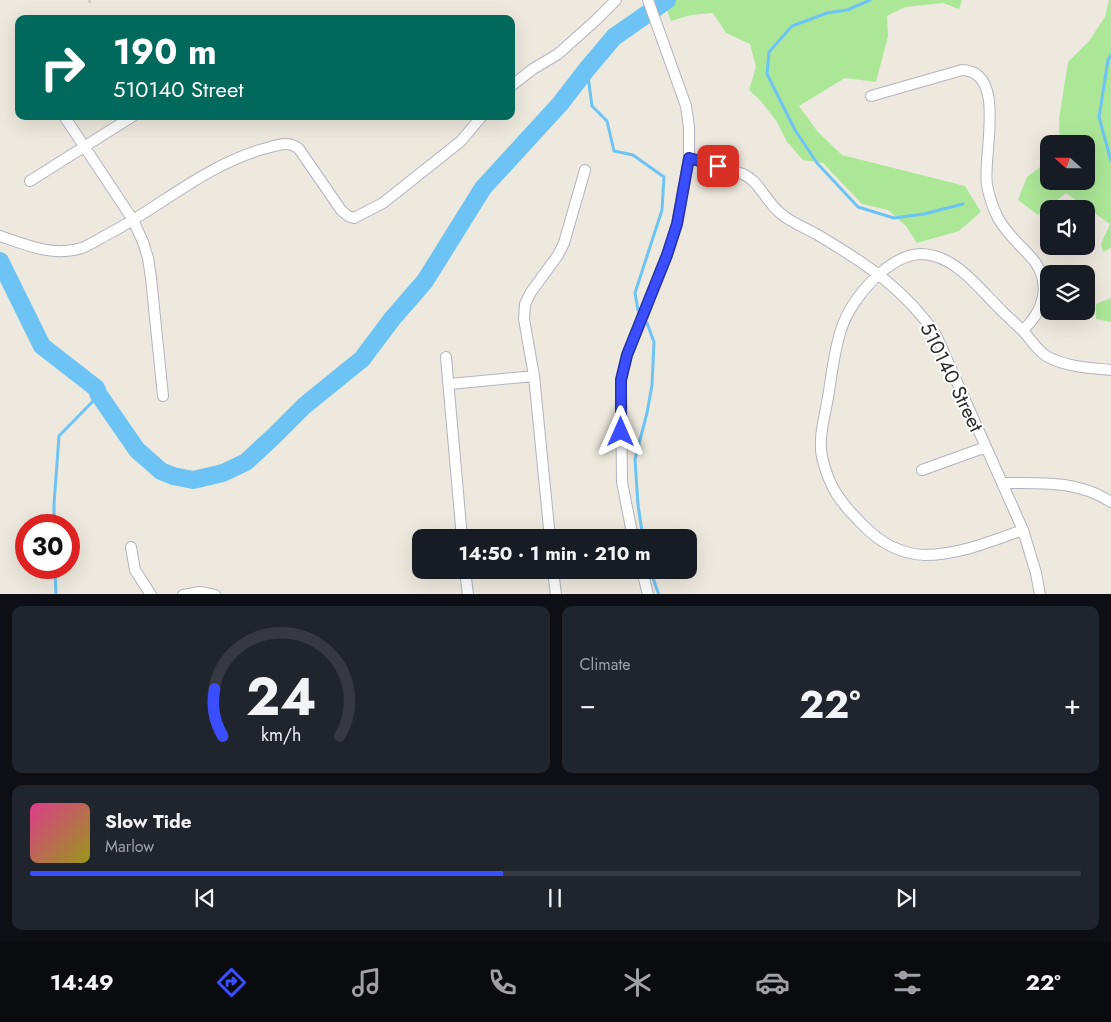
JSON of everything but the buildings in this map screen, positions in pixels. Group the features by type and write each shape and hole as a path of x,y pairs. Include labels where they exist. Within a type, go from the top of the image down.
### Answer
{"street":[{"path":"515,83 532,69 558,54 616,0"},
{"path":"631,529 622,482 621,380 627,355 667,255 677,224 689,158 689,127 686,106 648,0"},
{"path":"871,96 962,70 970,70 978,74 983,80 988,94 990,111 987,184 992,203 1007,231 1036,264 1042,279 1044,295 1040,308 1033,322 1023,330"},
{"path":"66,120 133,220 148,258 163,396"},
{"path":"30,181 127,120"},
{"path":"0,236 40,250 56,251 81,248 133,220 218,167 251,152 288,143 299,149 341,210 354,218 383,203 453,148 479,120"},
{"name":"510140 Street","path":"689,158 751,178 779,212 860,260 904,295 926,319 936,335 1024,530 1040,594"},
{"path":"549,529 534,376 524,319 525,304 564,243 585,170"},
{"path":"1024,530 972,547 947,552 925,555 906,552 888,546 869,532 835,494 827,476 822,455 822,430 837,343 842,326 851,308 879,274 905,257 920,254 932,255 950,262 970,279 1047,356 1076,366 1111,370"},
{"path":"446,357 450,384 461,529"},
{"path":"450,384 534,376"},
{"path":"922,470 986,447"},
{"path":"1002,483 1058,484 1080,487 1097,493 1111,502"},
{"path":"131,547 135,570 151,594"},
{"path":"466,579 468,594"},
{"path":"554,579 556,594"},
{"path":"644,579 648,594"},
{"path":"183,594 200,592 215,594"}],"green space":[{"path":"663,0 962,0 959,9 943,3 905,7 887,16 888,36 876,82 845,78 799,106 818,132 842,155 965,186 981,212 959,231 917,243 906,226 888,210 862,204 823,163 803,160 787,142 777,122 760,100 749,90 756,67 750,44 726,33 713,13 691,15 671,21"},
{"path":"1109,0 1111,0 1111,248 1103,252 1101,244 1110,224 1095,213 1095,200 1076,200 1066,193 1057,200 1040,200 1040,213 1038,215 1018,200 1027,177 1040,167 1040,190 1095,190 1095,135 1060,135 1059,119 1068,62 1089,41 1105,17"},
{"path":"1111,298 1111,322 1096,319 1096,304"}],"waterway":[{"path":"0,261 42,346 96,388 137,450 161,471 173,476 193,480 223,473 246,462 304,406 362,359 392,319 425,281 483,188 560,104 614,37 667,0"},
{"path":"870,0 847,10 827,13 792,26 769,52 767,74 795,130 817,163 858,207 894,218 924,214 963,204"},
{"path":"1111,55 1108,60 1099,117 1111,161"},
{"path":"587,69 592,106 607,121 614,151 633,155 664,177 662,210 635,293 638,310"},
{"path":"642,529 635,459 652,385 654,342 647,323"},
{"path":"54,514 59,436 99,395"},
{"path":"55,579 56,594"},
{"path":"653,579 659,594"}],"route":[{"path":"621,432 621,380 627,355 667,255 677,224 689,158 718,166"}]}
